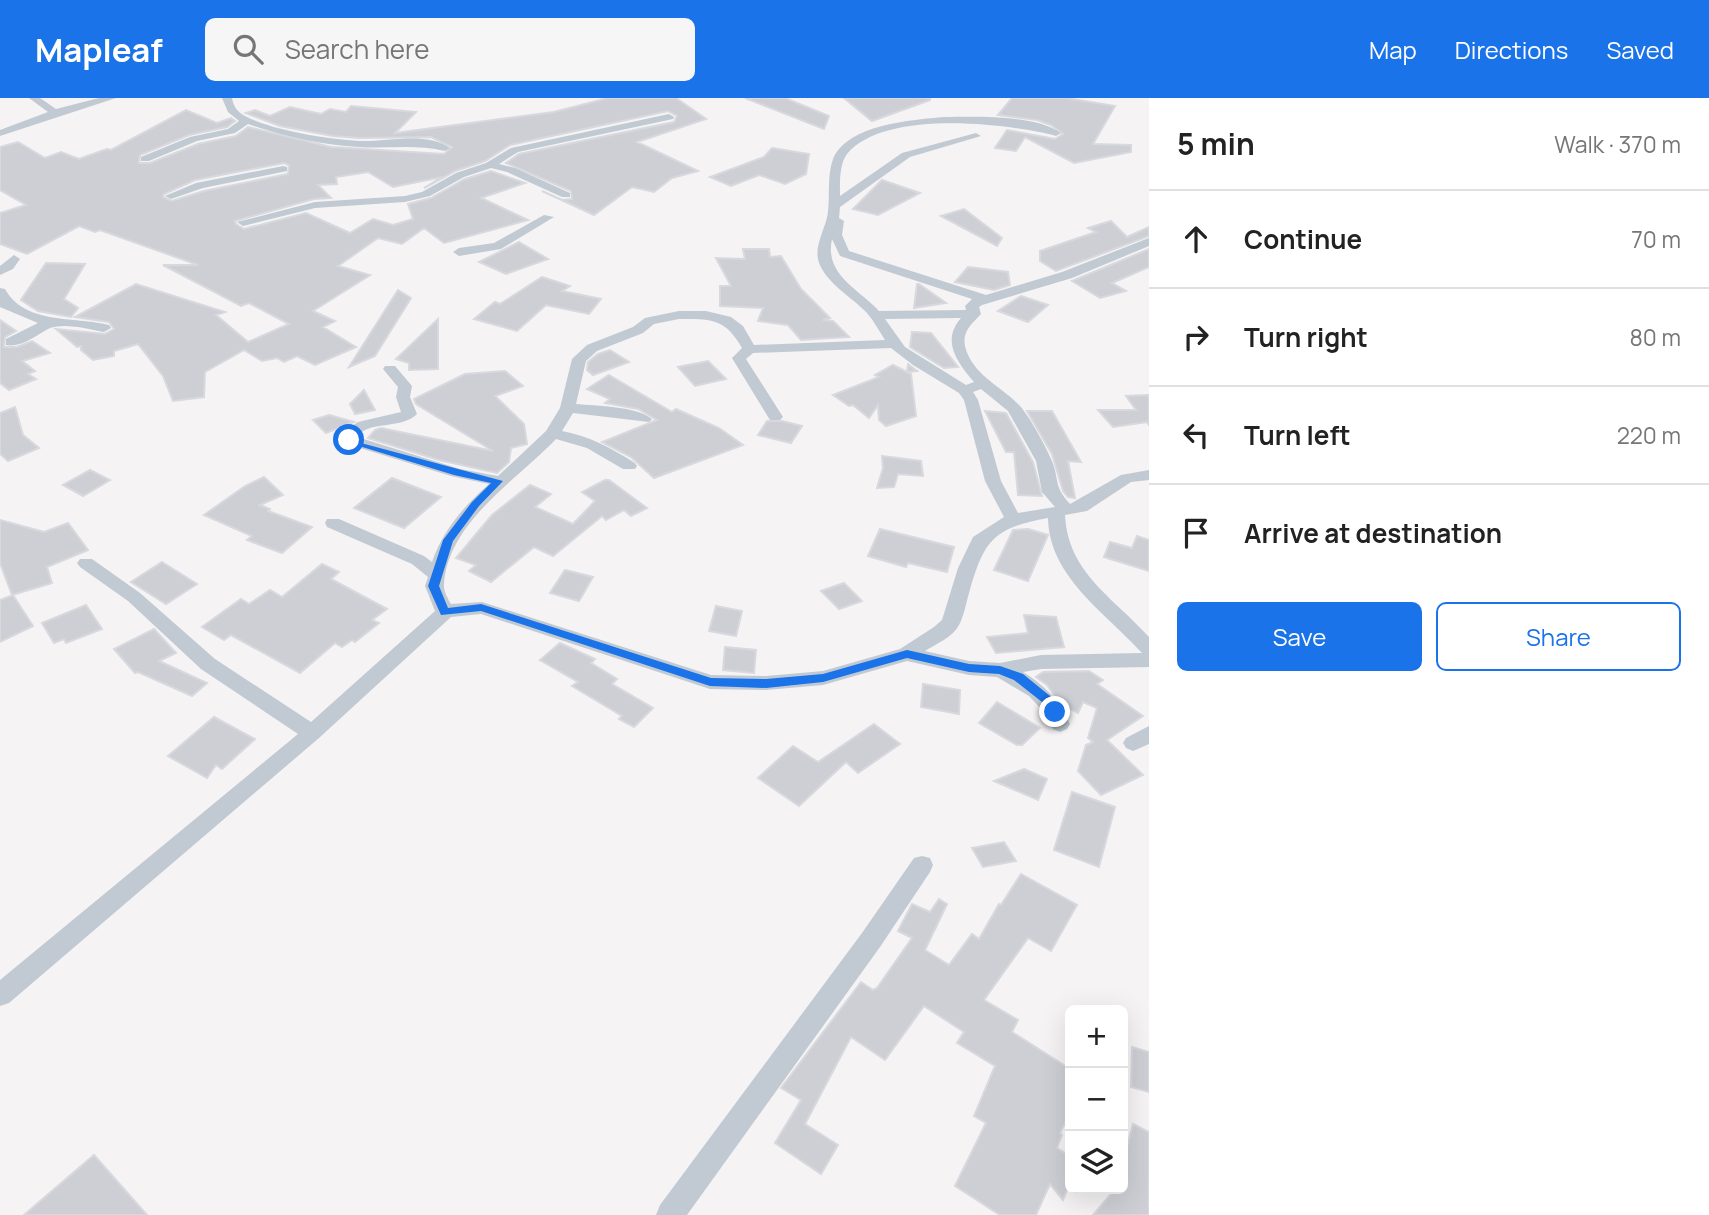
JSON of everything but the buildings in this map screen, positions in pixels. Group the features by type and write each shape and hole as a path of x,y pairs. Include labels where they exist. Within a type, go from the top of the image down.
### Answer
{"street":[{"path":"34,98 55,113"},
{"path":"0,133 55,113 111,98"},
{"path":"227,98 230,108 247,120 286,131 359,144 422,143 445,148"},
{"path":"243,222 315,205 405,199 426,194 460,175 490,165 515,150 669,117"},
{"path":"145,159 194,139 230,131 247,120"},
{"path":"1013,519 992,481 971,400 964,390 894,344 877,315 831,271 824,253 834,210 836,175 842,153 862,136 881,129 956,120 1032,125 1056,132"},
{"path":"834,210 906,155 976,136"},
{"path":"490,165 508,169 566,195"},
{"path":"171,196 200,185 283,169"},
{"path":"834,210 838,222 836,235 844,253"},
{"path":"459,252 497,246 548,217"},
{"path":"974,314 972,306 985,299 1058,278 1149,242"},
{"path":"824,253 844,253 985,299"},
{"path":"0,271 14,259"},
{"path":"0,292 5,304 46,324"},
{"path":"877,315 974,314"},
{"path":"974,314 964,321 957,340 964,361 983,384 1013,408 1044,461 1049,492 1062,511 1058,541 1076,575 1130,626 1149,649"},
{"path":"445,612 434,586 448,540 475,504 498,481 529,458 552,434 568,408 579,359 592,348 667,316 706,315 726,320 738,329 749,349"},
{"path":"11,342 37,331 46,324 80,323 104,328"},
{"path":"775,418 761,392 744,371 739,358 749,349 894,344"},
{"path":"390,369 405,386 402,397 409,414 395,420 366,423 349,433 349,440 457,473 498,481"},
{"path":"964,390 983,384"},
{"path":"568,408 614,412 645,419"},
{"path":"552,434 576,436 589,441 629,466"},
{"path":"0,995 312,733 445,612 481,608 710,682 766,683 823,678 876,665 907,653 951,623 967,568 982,537 1013,519 1088,504 1127,478 1149,475"},
{"path":"333,523 418,560 436,574"},
{"path":"86,563 134,597 208,664 312,733"},
{"path":"907,653 969,668 1000,670 1041,662 1149,660"},
{"path":"1000,670 1033,687 1046,699 1060,724"},
{"path":"670,1215 871,940 922,865"}],"route":[{"path":"349,440 457,473 498,481 475,504 448,540 434,586 445,612 481,608 529,621 710,682 766,683 823,678 876,665 907,653 969,668 1000,670 1018,677 1046,699 1055,712"}]}
